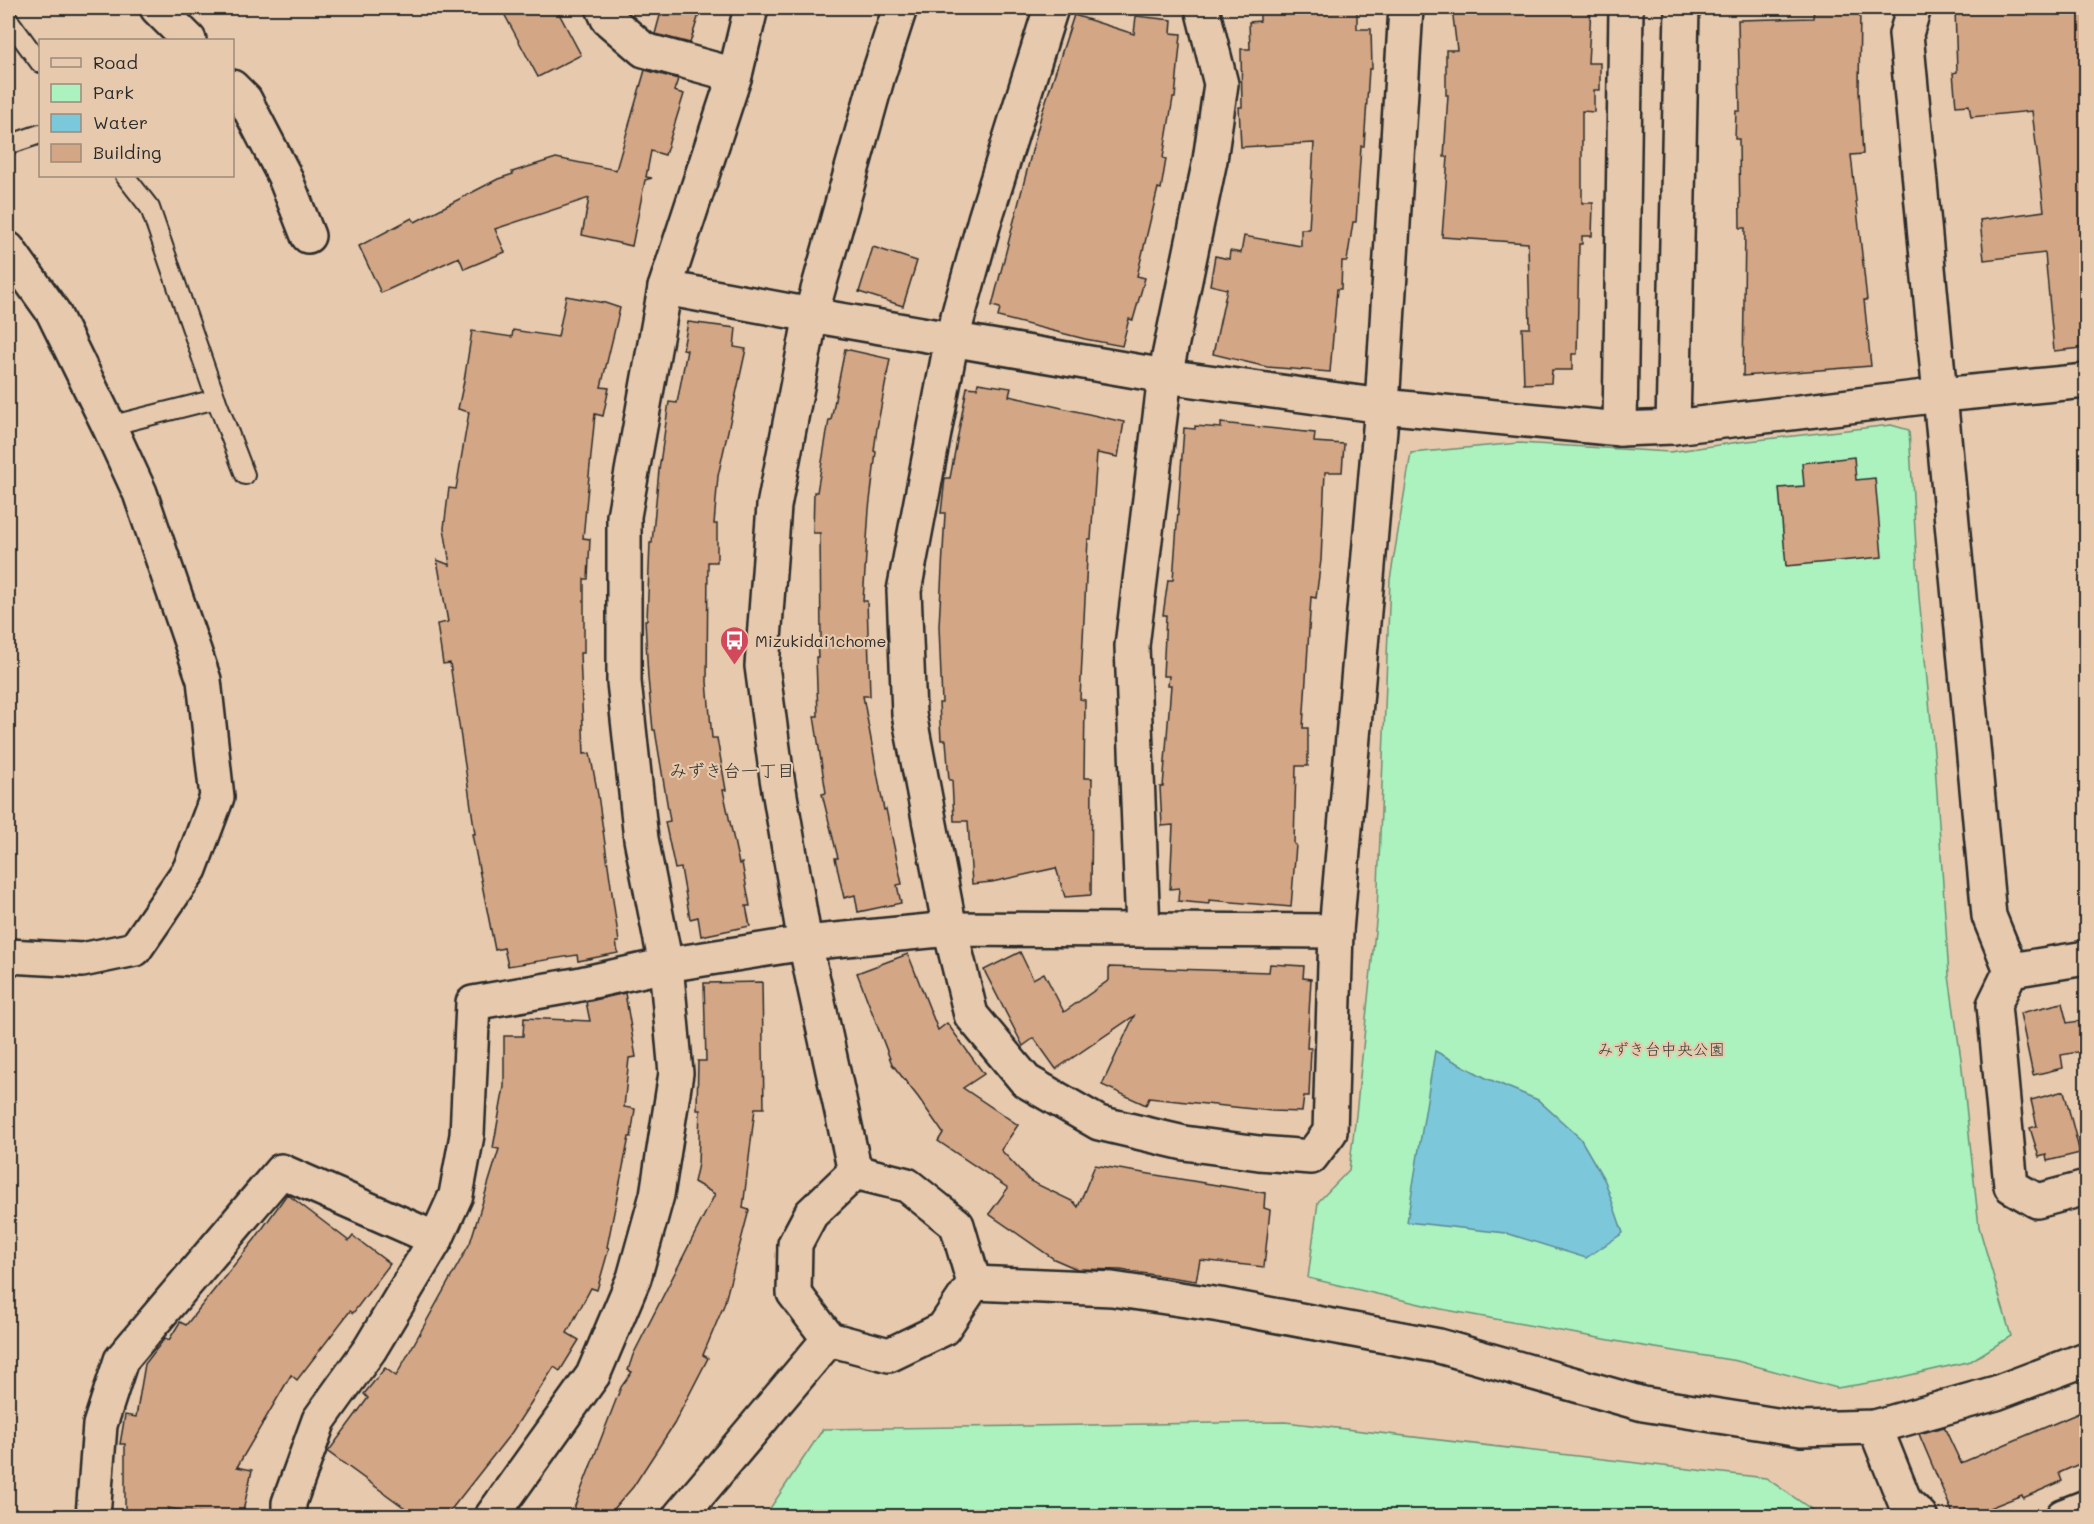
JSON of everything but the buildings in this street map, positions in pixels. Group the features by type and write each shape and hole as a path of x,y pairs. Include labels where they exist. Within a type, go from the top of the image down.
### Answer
{"street":[{"path":"158,8 188,39"},
{"path":"603,8 608,19 644,50 735,75"},
{"path":"492,1516 593,1375 634,1278 657,1195 676,1073 666,965 641,839 624,682 624,516 665,288 735,75 751,8"},
{"path":"855,1172 805,943 777,778 762,666 774,506 811,315 877,79 900,8"},
{"path":"1051,8 985,219 952,338 904,591 909,714 950,929 971,1015 1026,1081 1099,1123 1184,1143 1311,1157 1330,1132 1336,931 1382,406 1406,8"},
{"path":"1143,930 1132,645 1165,376 1210,160 1221,84 1202,8"},
{"path":"1620,429 1626,8"},
{"path":"1673,427 1682,8"},
{"path":"1914,8 1906,34 1989,916 2011,970 1994,1005 2011,1186 2037,1201 2086,1188"},
{"path":"234,89 245,100 278,164 308,236"},
{"path":"8,249 53,312 110,426 140,493 204,680 217,797 190,870 135,949 82,960 8,956"},
{"path":"665,288 1165,376 1382,406 1620,429 1673,427 1941,395 2086,381"},
{"path":"289,1516 289,1503 319,1419 370,1349 436,1239 456,1195 467,1135 473,1004 666,965 805,943 950,929 1336,931"},
{"path":"2011,970 2086,958"},
{"path":"93,1516 100,1425 122,1360 281,1171 436,1239"},
{"path":"855,1172 907,1185 957,1225 974,1283"},
{"path":"855,1172 811,1214 795,1244 794,1293 829,1340 889,1355 943,1329 974,1283"},
{"path":"974,1283 1112,1288 1220,1305 1438,1346 1643,1404 1800,1429 1875,1427 1996,1393 2086,1359"},
{"path":"680,1516 829,1340"},
{"path":"1875,1427 1905,1502 1920,1516"},
{"path":"2063,1516 2086,1507"}],"lane":[{"path":"8,20 39,62"},
{"path":"8,145 39,135"},
{"path":"126,177 150,208 216,399 245,475"},
{"path":"110,426 216,399"}],"green space":[{"name":"みずき台中央公園","path":"1891,425 1909,430 1919,597 1935,763 1949,976 1961,1059 1979,1227 2011,1336 1971,1361 1893,1379 1837,1388 1737,1361 1441,1309 1308,1278 1318,1202 1349,1170 1356,1115 1377,912 1390,580 1411,453 1519,443 1670,452"},
{"path":"1285,1422 1766,1478 1821,1516 765,1516 823,1429"}],"water":[{"path":"1435,1051 1486,1078 1538,1100 1580,1138 1605,1181 1623,1233 1586,1258 1506,1233 1407,1222"}],"place":[{"name":"Mizukidai1chome","path":"734,666"}],"district":[{"name":"みずき台一丁目","path":"732,770"}]}
